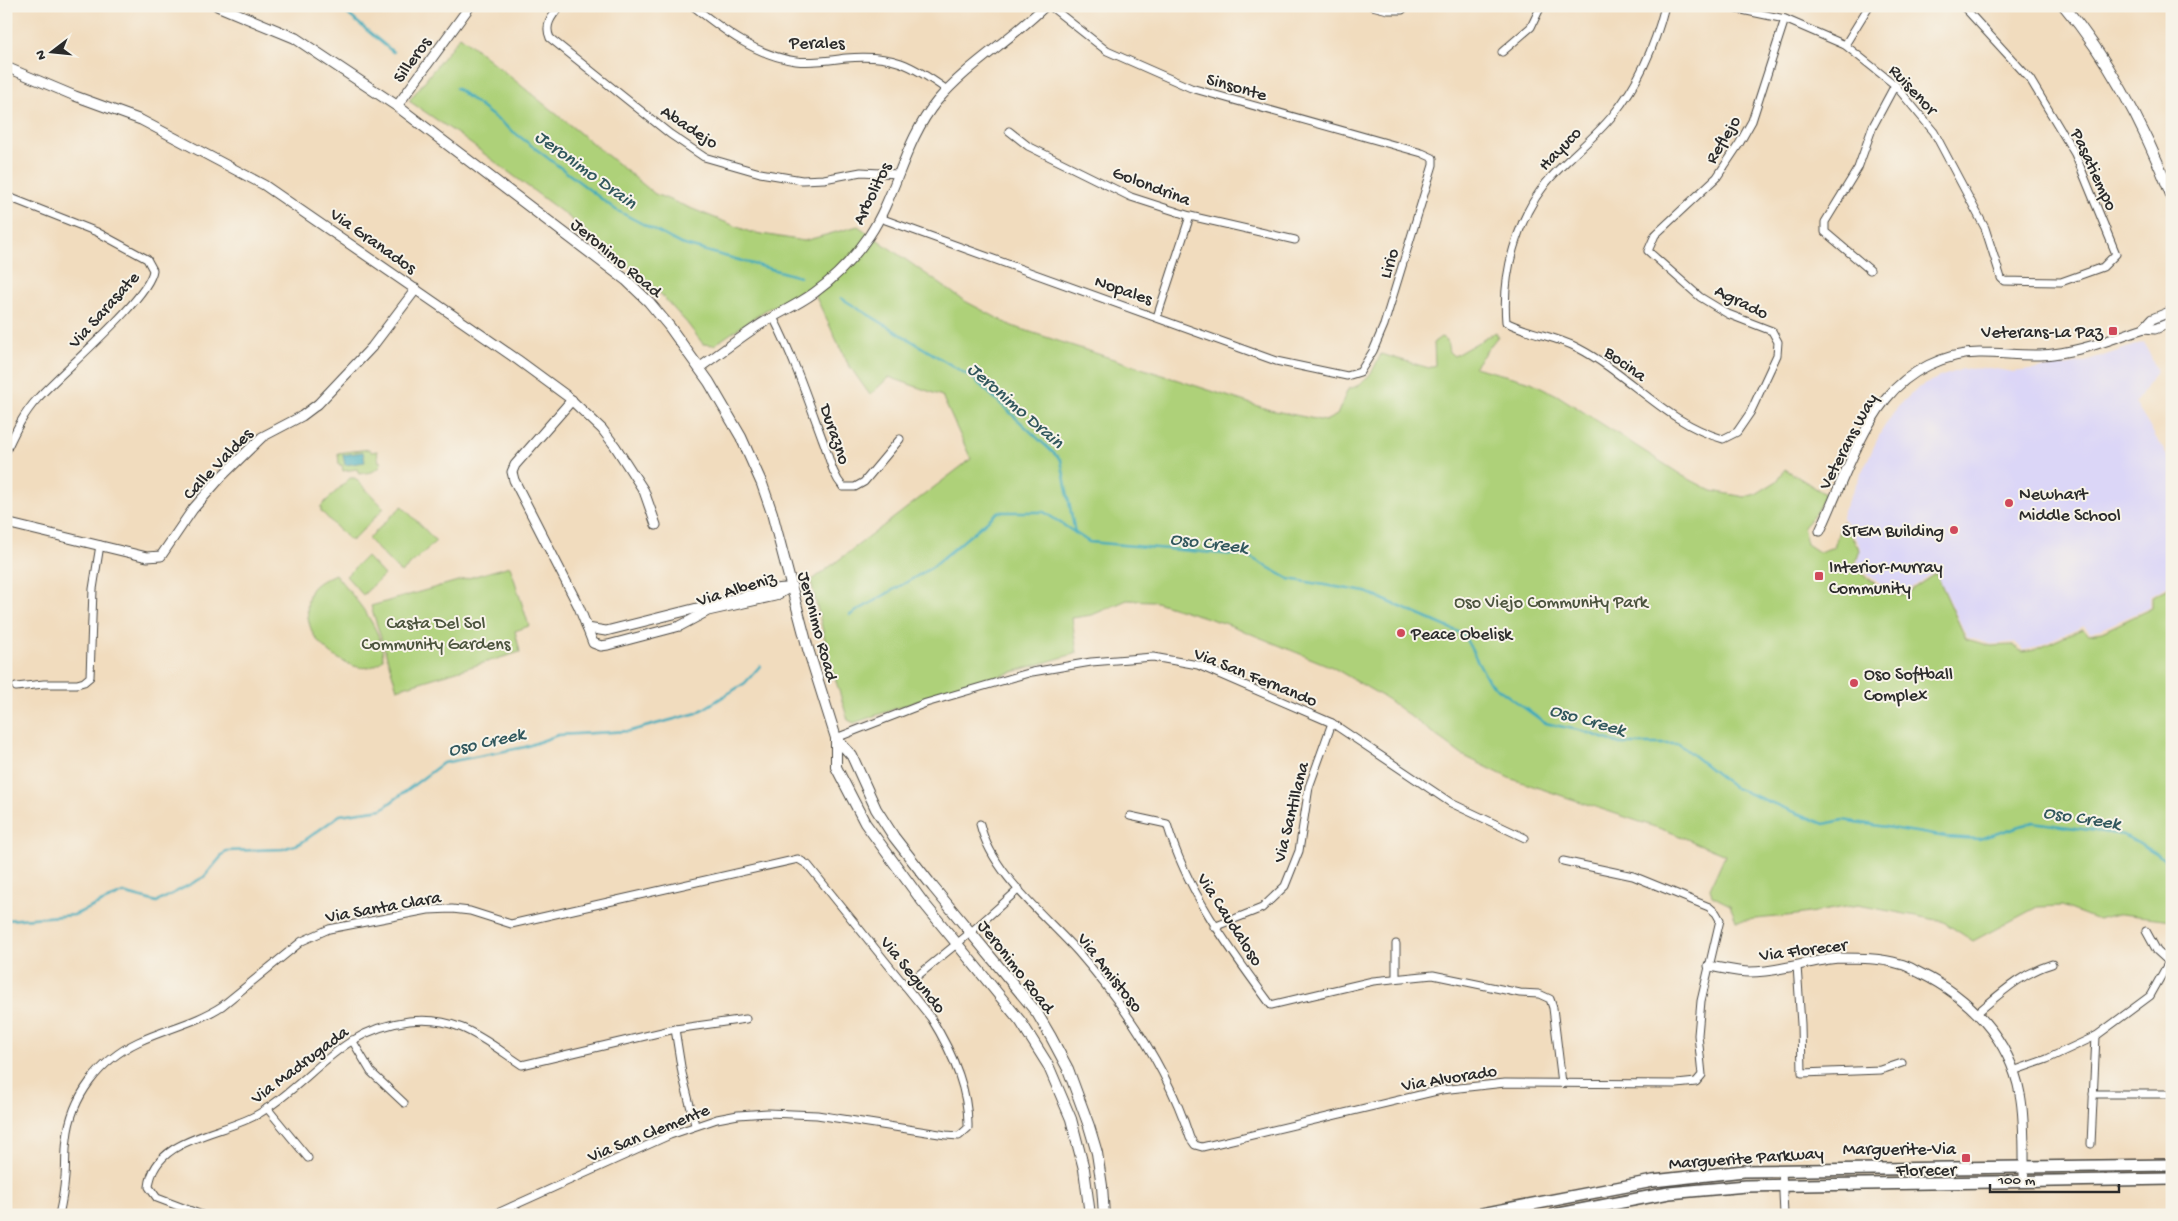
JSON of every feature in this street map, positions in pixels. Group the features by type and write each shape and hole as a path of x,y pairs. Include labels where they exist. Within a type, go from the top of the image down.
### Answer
{"main road":[{"name":"Jeronimo Road","path":"218,6 295,38 397,106 626,280 649,302 700,368 738,431 762,484 772,512 791,588 836,738 836,767 866,823 922,901 958,942 1021,1022 1048,1065 1071,1119 1084,1169 1090,1215"},
{"path":"2064,6 2101,54 2124,90 2144,130 2172,197"},
{"name":"Jeronimo Road","path":"836,738 852,756 876,809 894,837 970,933 1037,1013 1068,1069 1080,1099 1097,1154 1104,1215"},
{"name":"Marguerite Parkway","path":"1476,1215 1670,1178 1744,1171 2172,1165"},
{"name":"Marguerite Parkway","path":"1554,1215 1696,1190 1783,1185 2172,1179"}],"street":[{"name":"Silleros","path":"397,106 470,6"},
{"name":"Abadejo","path":"560,6 549,21 548,34 550,38 670,134 704,157 760,173 802,180 824,179 867,172 899,174"},
{"name":"Perales","path":"693,6 715,24 770,55 797,61 881,57 902,62 923,72 947,90"},
{"name":"Arbolitos","path":"700,368 773,316 813,294 836,275 859,250 880,218 918,129 930,110 965,72 1025,25 1045,6"},
{"name":"Sinsonte","path":"1050,6 1107,51 1191,88 1422,153 1433,158"},
{"path":"1372,6 1388,10 1402,10 1406,6"},
{"path":"1502,52 1531,27 1541,6"},
{"name":"Hayuco","path":"1506,322 1504,308 1508,270 1526,210 1546,183 1612,116 1636,82 1657,38 1665,6"},
{"name":"Ruisenor","path":"1723,6 1785,19 1845,45 1895,85 1934,132 1985,228 2002,280"},
{"path":"1845,45 1869,6"},
{"name":"Pasatiempo","path":"1963,6 2030,79 2075,154 2116,254 2103,267 2061,282 2002,280"},
{"name":"Reflejo","path":"1648,251 1654,235 1717,177 1739,144 1752,121 1785,19"},
{"name":"Via Granados","path":"6,67 74,96 141,120 264,185 416,289 572,400 602,428 644,491 656,525"},
{"path":"1870,270 1832,240 1825,232 1825,222 1858,168 1872,126 1895,85"},
{"name":"Golondrina","path":"1009,131 1028,146 1131,197 1190,216 1295,240"},
{"name":"Lirio","path":"1360,372 1373,351 1384,325 1433,165 1433,158"},
{"name":"Via Sarasate","path":"6,196 96,232 147,260 153,270 150,282 122,316 38,397 26,412 6,451"},
{"path":"1157,317 1190,216"},
{"name":"Nopales","path":"880,218 1276,361 1347,376 1360,372"},
{"name":"Agrado","path":"1648,251 1700,297 1728,314 1772,332 1778,342 1777,355 1750,413 1737,432 1723,440"},
{"name":"Calle Valdes","path":"6,523 147,557 161,556 193,509 222,476 262,437 302,416 318,404 372,347 416,289"},
{"name":"Veterans Way","path":"2144,328 2152,319 2172,312"},
{"name":"Durazno","path":"773,316 791,355 828,452 835,478 843,487 855,487 864,482 900,439"},
{"name":"Bocina","path":"1506,322 1521,330 1577,347 1608,366 1675,418 1708,435 1723,440"},
{"name":"Veterans Way","path":"1820,531 1880,407 1896,389 1922,368 1944,359 1971,353 2020,356 2064,353 2144,328 2155,329 2172,322"},
{"name":"Via Albeniz","path":"572,400 515,465 512,472 514,480 572,594 593,643 596,645 608,645 680,626 708,611 775,596 791,588"},
{"path":"16,687 44,684 77,684 84,682 90,677 93,589 100,545"},
{"name":"Via Albeniz","path":"587,628 606,631 773,589 791,588"},
{"path":"636,622 640,637"},
{"name":"Via San Fernando","path":"836,738 926,703 1032,672 1091,662 1153,657 1198,665 1332,723 1451,803 1525,838"},
{"name":"Via Santillana","path":"1214,927 1262,908 1285,886 1299,851 1309,787 1332,723"},
{"name":"Via Caudaloso","path":"1130,816 1167,824 1184,872 1214,927 1270,1004 1373,980 1396,978"},
{"name":"Via Amistoso","path":"980,824 990,851 1020,889 1108,988 1142,1037 1173,1094 1190,1138 1195,1145 1202,1147"},
{"name":"Via Segundo","path":"798,859 808,865 931,1018 947,1044 966,1101 968,1128"},
{"name":"Via Santa Clara","path":"59,1215 66,1177 67,1137 71,1119 86,1086 102,1067 125,1049 209,1014 222,1006 302,941 315,934 329,929 428,910 470,911 511,924 798,859"},
{"path":"1563,861 1616,872 1653,883 1709,907 1720,920 1709,966"},
{"path":"905,986 1020,889"},
{"path":"2013,1070 2047,1059 2096,1036 2150,996 2170,963 2157,951 2146,931"},
{"path":"1396,944 1396,978 1432,975 1520,993 1539,994 1550,999 1553,1008 1562,1083"},
{"name":"Via Florecer","path":"1709,966 1749,972 1797,966 1838,958 1870,959 1901,964 1931,978 1955,993 1977,1013 1998,1038 2013,1070 2020,1094 2024,1180"},
{"path":"1977,1013 2014,982 2035,969 2052,964"},
{"name":"Via Alvorado","path":"1202,1147 1441,1090 1505,1083 1677,1084 1696,1082 1702,1075 1698,1035 1701,1001 1709,966"},
{"path":"1797,966 1802,1024 1802,1072 1881,1070 1902,1063"},
{"name":"Via Madrugada","path":"202,1215 157,1198 150,1187 150,1176 159,1163 181,1144 247,1120 267,1108 343,1045 391,1024 410,1021 450,1023 467,1028 487,1039 522,1065 675,1029 746,1019"},
{"path":"675,1029 682,1072 695,1125"},
{"path":"2091,1144 2096,1036"},
{"path":"352,1040 371,1072 404,1103"},
{"path":"2092,1094 2172,1094"},
{"path":"267,1108 308,1158"},
{"name":"Via San Clemente","path":"493,1215 506,1212 695,1125 738,1115 768,1113 817,1115 959,1136 968,1128"},
{"path":"1782,1170 1784,1215"}],"shaded area":[{"name":"Newhart Middle School","path":"2144,342 2157,371 2135,403 2172,464 2172,584 2150,595 2150,607 2101,629 2090,632 2084,626 2034,648 2023,650 2015,642 1991,644 1967,637 1936,571 1902,594 1881,585 1857,566 1861,548 1842,518 1843,511 1882,430 1897,408 1916,389 1939,377 1963,369 1990,368 2013,372 2064,366 2088,361"}],"green space":[{"name":"Oso Viejo Community Park","path":"460,36 655,194 750,232 804,241 858,226 963,300 1012,326 1270,410 1325,421 1337,415 1348,389 1360,384 1369,376 1381,354 1429,368 1435,365 1434,342 1441,337 1447,340 1449,352 1454,356 1496,332 1498,336 1474,367 1531,382 1557,395 1683,476 1712,491 1745,497 1756,494 1777,481 1785,469 1825,494 1818,510 1803,527 1807,544 1819,552 1834,547 1842,521 1860,550 1854,567 1889,592 1902,596 1936,573 1966,639 1991,646 2013,645 2022,652 2035,650 2082,629 2089,634 2102,632 2152,608 2152,596 2172,586 2172,920 2121,914 2098,920 2062,906 2037,907 1973,941 1942,921 1858,905 1796,915 1736,921 1730,905 1712,896 1710,888 1725,855 1670,832 1509,778 1462,755 1387,699 1332,667 1227,624 1153,601 1127,600 1092,615 1072,618 1077,653 935,695 854,723 848,720 831,665 811,581 971,459 942,396 889,377 870,395 848,364 811,287 764,311 714,345 703,344 687,323 653,286 570,218 459,135 409,101"},
{"path":"369,449 371,452 377,451 379,462 381,462 380,467 372,472 359,474 357,469 343,471 342,465 339,465 338,453"},
{"path":"350,478 355,478 384,508 353,540 349,540 321,511 321,506"},
{"path":"402,506 436,541 401,573 368,539"},
{"path":"366,556 384,575 363,595 346,576"},
{"name":"Casta Del Sol Community Gardens","path":"510,566 529,626 515,631 520,652 397,689 371,606"},
{"path":"335,574 359,603 373,624 382,647 383,659 375,665 366,668 346,663 320,644 312,632 308,614 308,597 318,583"}],"water":[{"path":"363,452 365,462 345,465 343,455"}],"waterway":[{"name":"Jeronimo Drain","path":"336,6 393,52"},
{"name":"Jeronimo Drain","path":"456,88 616,210 681,244 800,277"},
{"name":"Jeronimo Drain","path":"841,298 974,379 1061,460 1075,533"},
{"name":"Oso Creek","path":"850,615 931,568 998,512 1044,512 1089,542 1248,556 1289,579 1366,592 1463,634 1489,682 1545,723 1583,731 1620,744 1679,744 1733,787 1824,824 1843,820 1946,837 1979,839 2033,822 2124,835 2172,863"},
{"name":"Oso Creek","path":"6,920 74,915 123,893 157,902 204,877 226,851 283,849 301,843 340,815 382,809 443,763 525,747 558,735 630,731 697,713 745,683 760,666"}],"place":[{"name":"Veterans-La Paz","path":"2113,331"},
{"name":"Newhart Middle School","path":"2009,503"},
{"name":"STEM Building","path":"1954,530"},
{"name":"Interior-Murray Community","path":"1819,576"},
{"name":"Peace Obelisk","path":"1401,633"},
{"name":"Oso Softball Complex","path":"1854,683"},
{"name":"Marguerite-Via Florecer","path":"1966,1158"}]}
